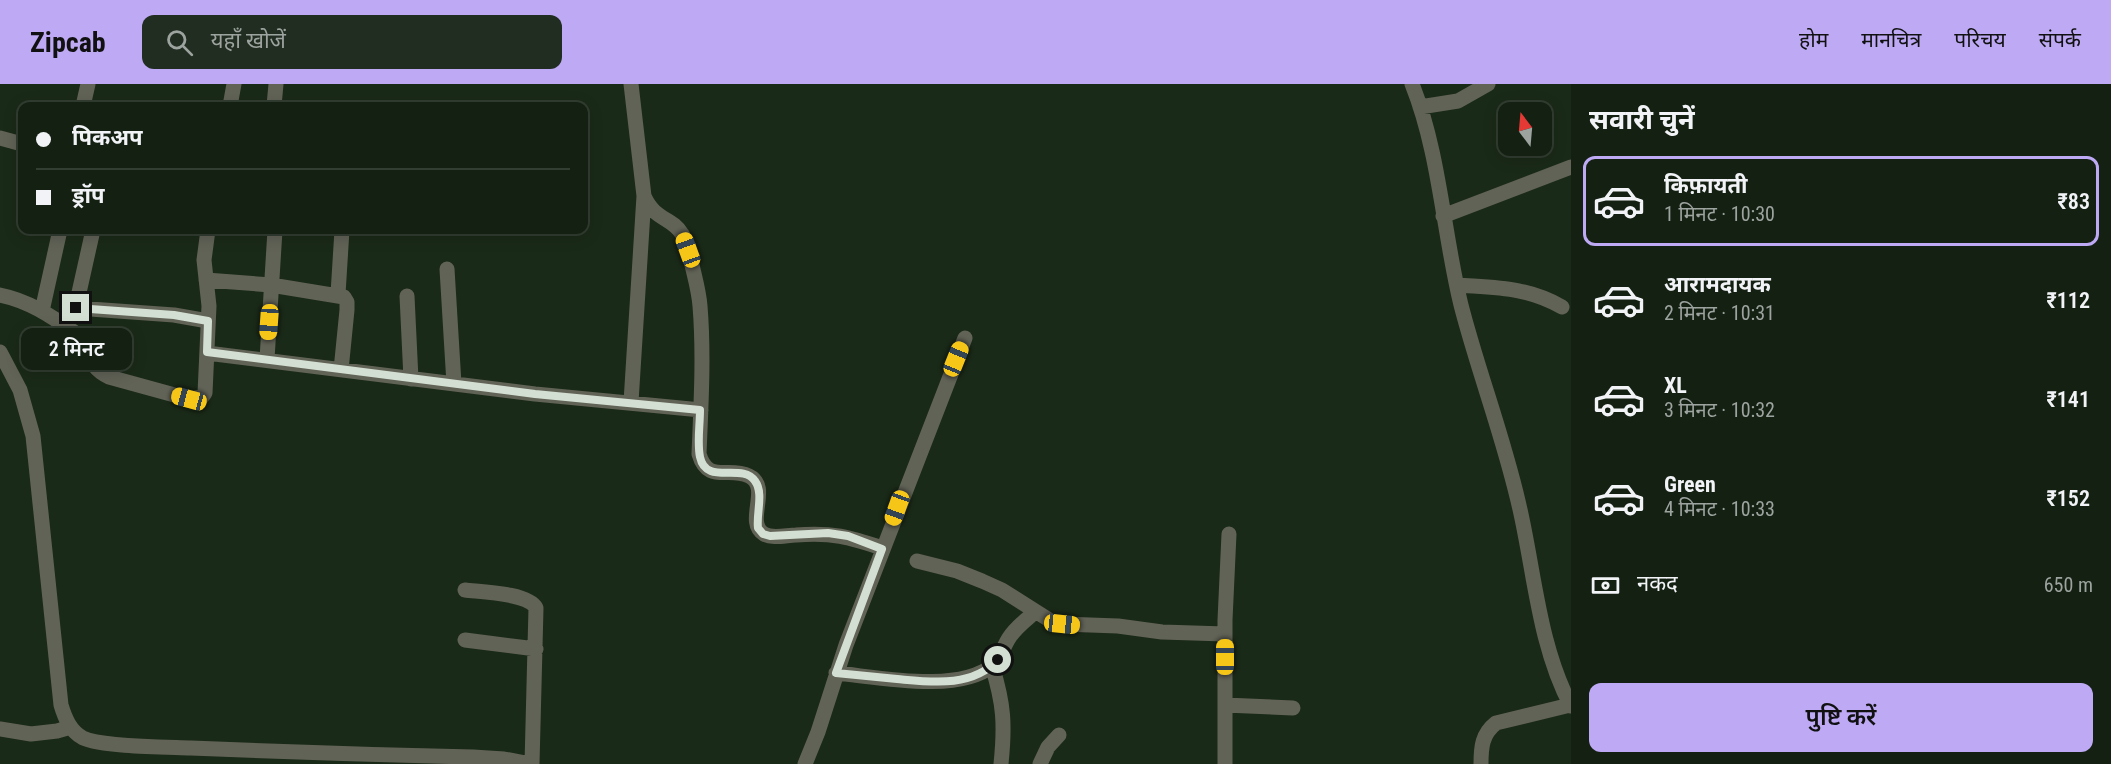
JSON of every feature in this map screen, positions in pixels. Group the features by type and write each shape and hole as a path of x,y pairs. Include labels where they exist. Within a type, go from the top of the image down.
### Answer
{"street":[{"path":"84,102 88,84"},
{"path":"231,102 234,84"},
{"path":"274,102 276,84"},
{"path":"631,84 644,196 631,402"},
{"path":"1412,84 1432,158 1464,315 1514,483 1548,644 1557,676 1570,706 1496,723 1488,730 1484,738 1481,748 1481,764"},
{"path":"1420,107 1458,101 1488,84"},
{"path":"0,138 18,143"},
{"path":"1443,216 1571,167"},
{"path":"644,196 649,207 682,234 688,250 700,304 702,366 699,454 706,469 712,472 744,474 755,481 759,495 758,528 763,534 777,536 828,533 848,536 882,549"},
{"path":"42,311 59,234"},
{"path":"71,330 92,234"},
{"path":"0,295 21,300 80,336 85,342 91,361 99,372 189,399 202,397 205,393 207,352 208,321 204,260 207,234"},
{"path":"267,359 275,234"},
{"path":"338,294 342,234"},
{"path":"447,269 454,384"},
{"path":"206,280 271,285 338,294 344,297 347,302 340,370"},
{"path":"1457,285 1521,290 1544,297 1562,307"},
{"path":"407,296 411,379"},
{"path":"76,308 162,314 208,321"},
{"path":"805,764 822,722 836,673 882,549 964,338"},
{"path":"0,352 20,390 33,436 61,705 66,720 74,732 84,738 101,742 290,752 473,757 532,764 537,616 533,603 521,597 465,590"},
{"path":"207,352 535,394 700,410"},
{"path":"1225,764 1225,634 1229,534"},
{"path":"917,561 957,571 982,581 1002,590 1035,612 1062,624 1118,626 1162,632 1225,634"},
{"path":"836,673 940,683 963,679 992,666 998,660 1015,630 1035,612"},
{"path":"465,640 536,649"},
{"path":"992,666 1004,715 1000,764"},
{"path":"1225,705 1293,708"},
{"path":"0,729 31,734 71,727"},
{"path":"1040,764 1048,747 1059,735"}],"route":[{"path":"76,308 174,315 208,321 207,352 535,394 700,410 699,454 702,463 712,472 744,474 755,481 759,495 756,519 758,528 763,534 777,536 828,533 848,536 882,549 836,673 940,683 953,682 983,672 998,660"}]}
